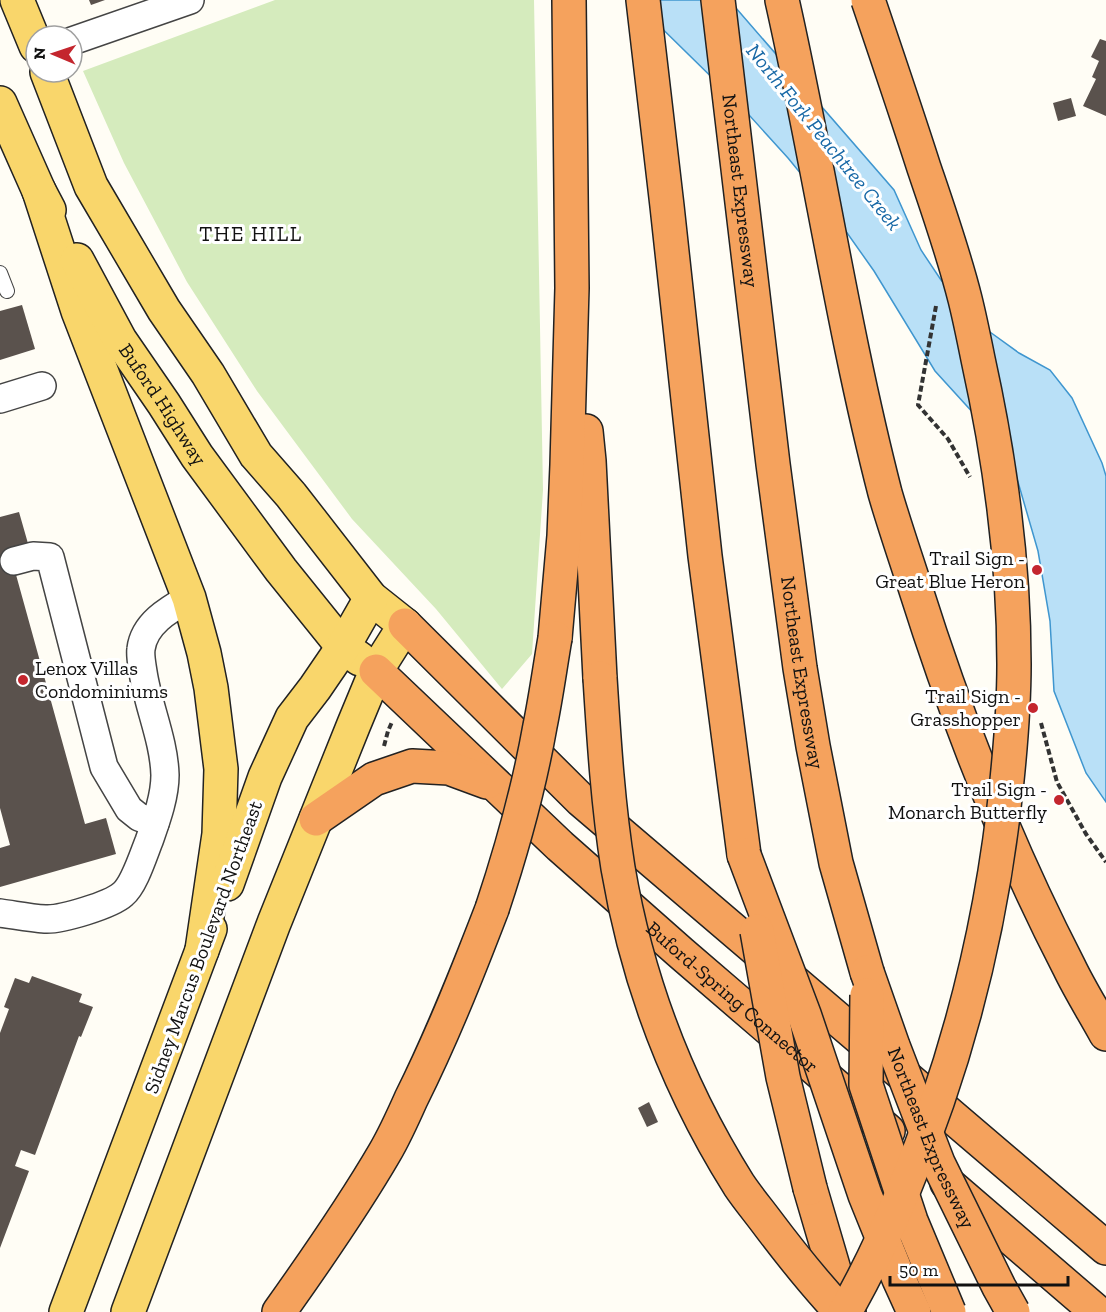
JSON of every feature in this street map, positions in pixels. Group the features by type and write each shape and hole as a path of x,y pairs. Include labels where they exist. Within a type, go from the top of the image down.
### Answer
{"highway":[{"path":"279,1312 320,1255 386,1150 432,1056 468,971 510,855 540,726 555,638 564,536 567,465 572,288 569,0"},
{"path":"643,0 705,556 744,855 783,1077 810,1188 845,1312"},
{"name":"Northeast Expressway","path":"718,0 772,464 800,668 836,863 867,972 938,1163 1013,1312"},
{"path":"782,0 858,380 886,496 933,647 1011,847 1069,967 1106,1034"},
{"path":"845,1312 864,1279 922,1147 945,1083 966,1011 996,870 1011,735 1014,664 1010,568 1002,488 988,405 965,299 936,203 868,0"},
{"path":"572,288 589,461 600,678 612,824 629,919 644,978 662,1033 685,1086 740,1186 806,1273 845,1312"},
{"path":"405,625 581,800 1106,1248"},
{"name":"Buford-Spring Connector","path":"376,671 560,846 1097,1312"},
{"path":"316,819 374,779 412,766 449,768 496,785"},
{"path":"744,855 804,1014 865,1195 914,1312"},
{"path":"867,972 866,1085 911,1221 949,1312"}],"main road":[{"path":"17,0 27,24"},
{"path":"52,84 91,186 164,309 208,374 256,455 291,495 371,598 405,625 376,671 274,923 128,1312"},
{"name":"Buford Highway","path":"0,103 39,191 120,340 197,456 281,570 343,646 376,671"},
{"path":"39,191 78,311 189,598 204,653 211,688 220,769 219,834 202,950"},
{"name":"Sidney Marcus Boulevard Northeast","path":"66,1312 265,777 292,718 343,646 371,598"}],"street":[{"path":"84,38 190,0"},
{"path":"0,399 42,386"},
{"path":"14,561 33,556 50,557 104,767 129,809 139,817 155,823"},
{"path":"0,913 48,920 91,910 108,904 124,894 135,876 155,823 165,776 140,651 144,637 153,623 171,608 189,598"}],"lane":[{"path":"0,273 8,291"}],"path":[{"path":"383,750 395,716"}],"green space":[{"path":"275,0 534,0 543,490 532,654 502,689 436,609 352,519 257,391 187,282 124,163 84,71"}],"water":[{"name":"North Fork Peachtree Creek","path":"633,0 729,0 894,190 921,250 941,280 964,307 990,332 1019,353 1050,370 1072,398 1106,476 1106,802 1086,773 1054,691 1050,621 1038,551 1006,449 935,371 874,271 833,213 788,158 740,105"}],"building":[{"path":"89,0 105,0 91,5"},
{"path":"1100,39 1106,41 1106,116 1083,106 1096,79 1092,77 1099,61 1091,57"},
{"path":"1071,98 1076,116 1058,121 1053,103"},
{"path":"22,305 35,349 0,360 0,311"},
{"name":"Lenox Villas Condominiums","path":"19,512 29,547 10,553 85,824 106,818 116,854 0,887 0,848 10,845 0,808 0,517"},
{"path":"32,976 82,994 79,1002 93,1007 81,1037 79,1036 35,1155 21,1150 15,1166 29,1171 0,1248 0,1033 9,1009 4,1007 15,978 29,983"},
{"path":"649,1102 658,1122 647,1127 638,1108"}],"place":[{"name":"Trail Sign - Great Blue Heron","path":"1037,570"},
{"name":"Lenox Villas Condominiums","path":"23,680"},
{"name":"Trail Sign - Grasshopper","path":"1033,708"},
{"name":"Trail Sign - Monarch Butterfly","path":"1059,800"}],"district":[{"name":"THE HILL","path":"251,234"}]}
